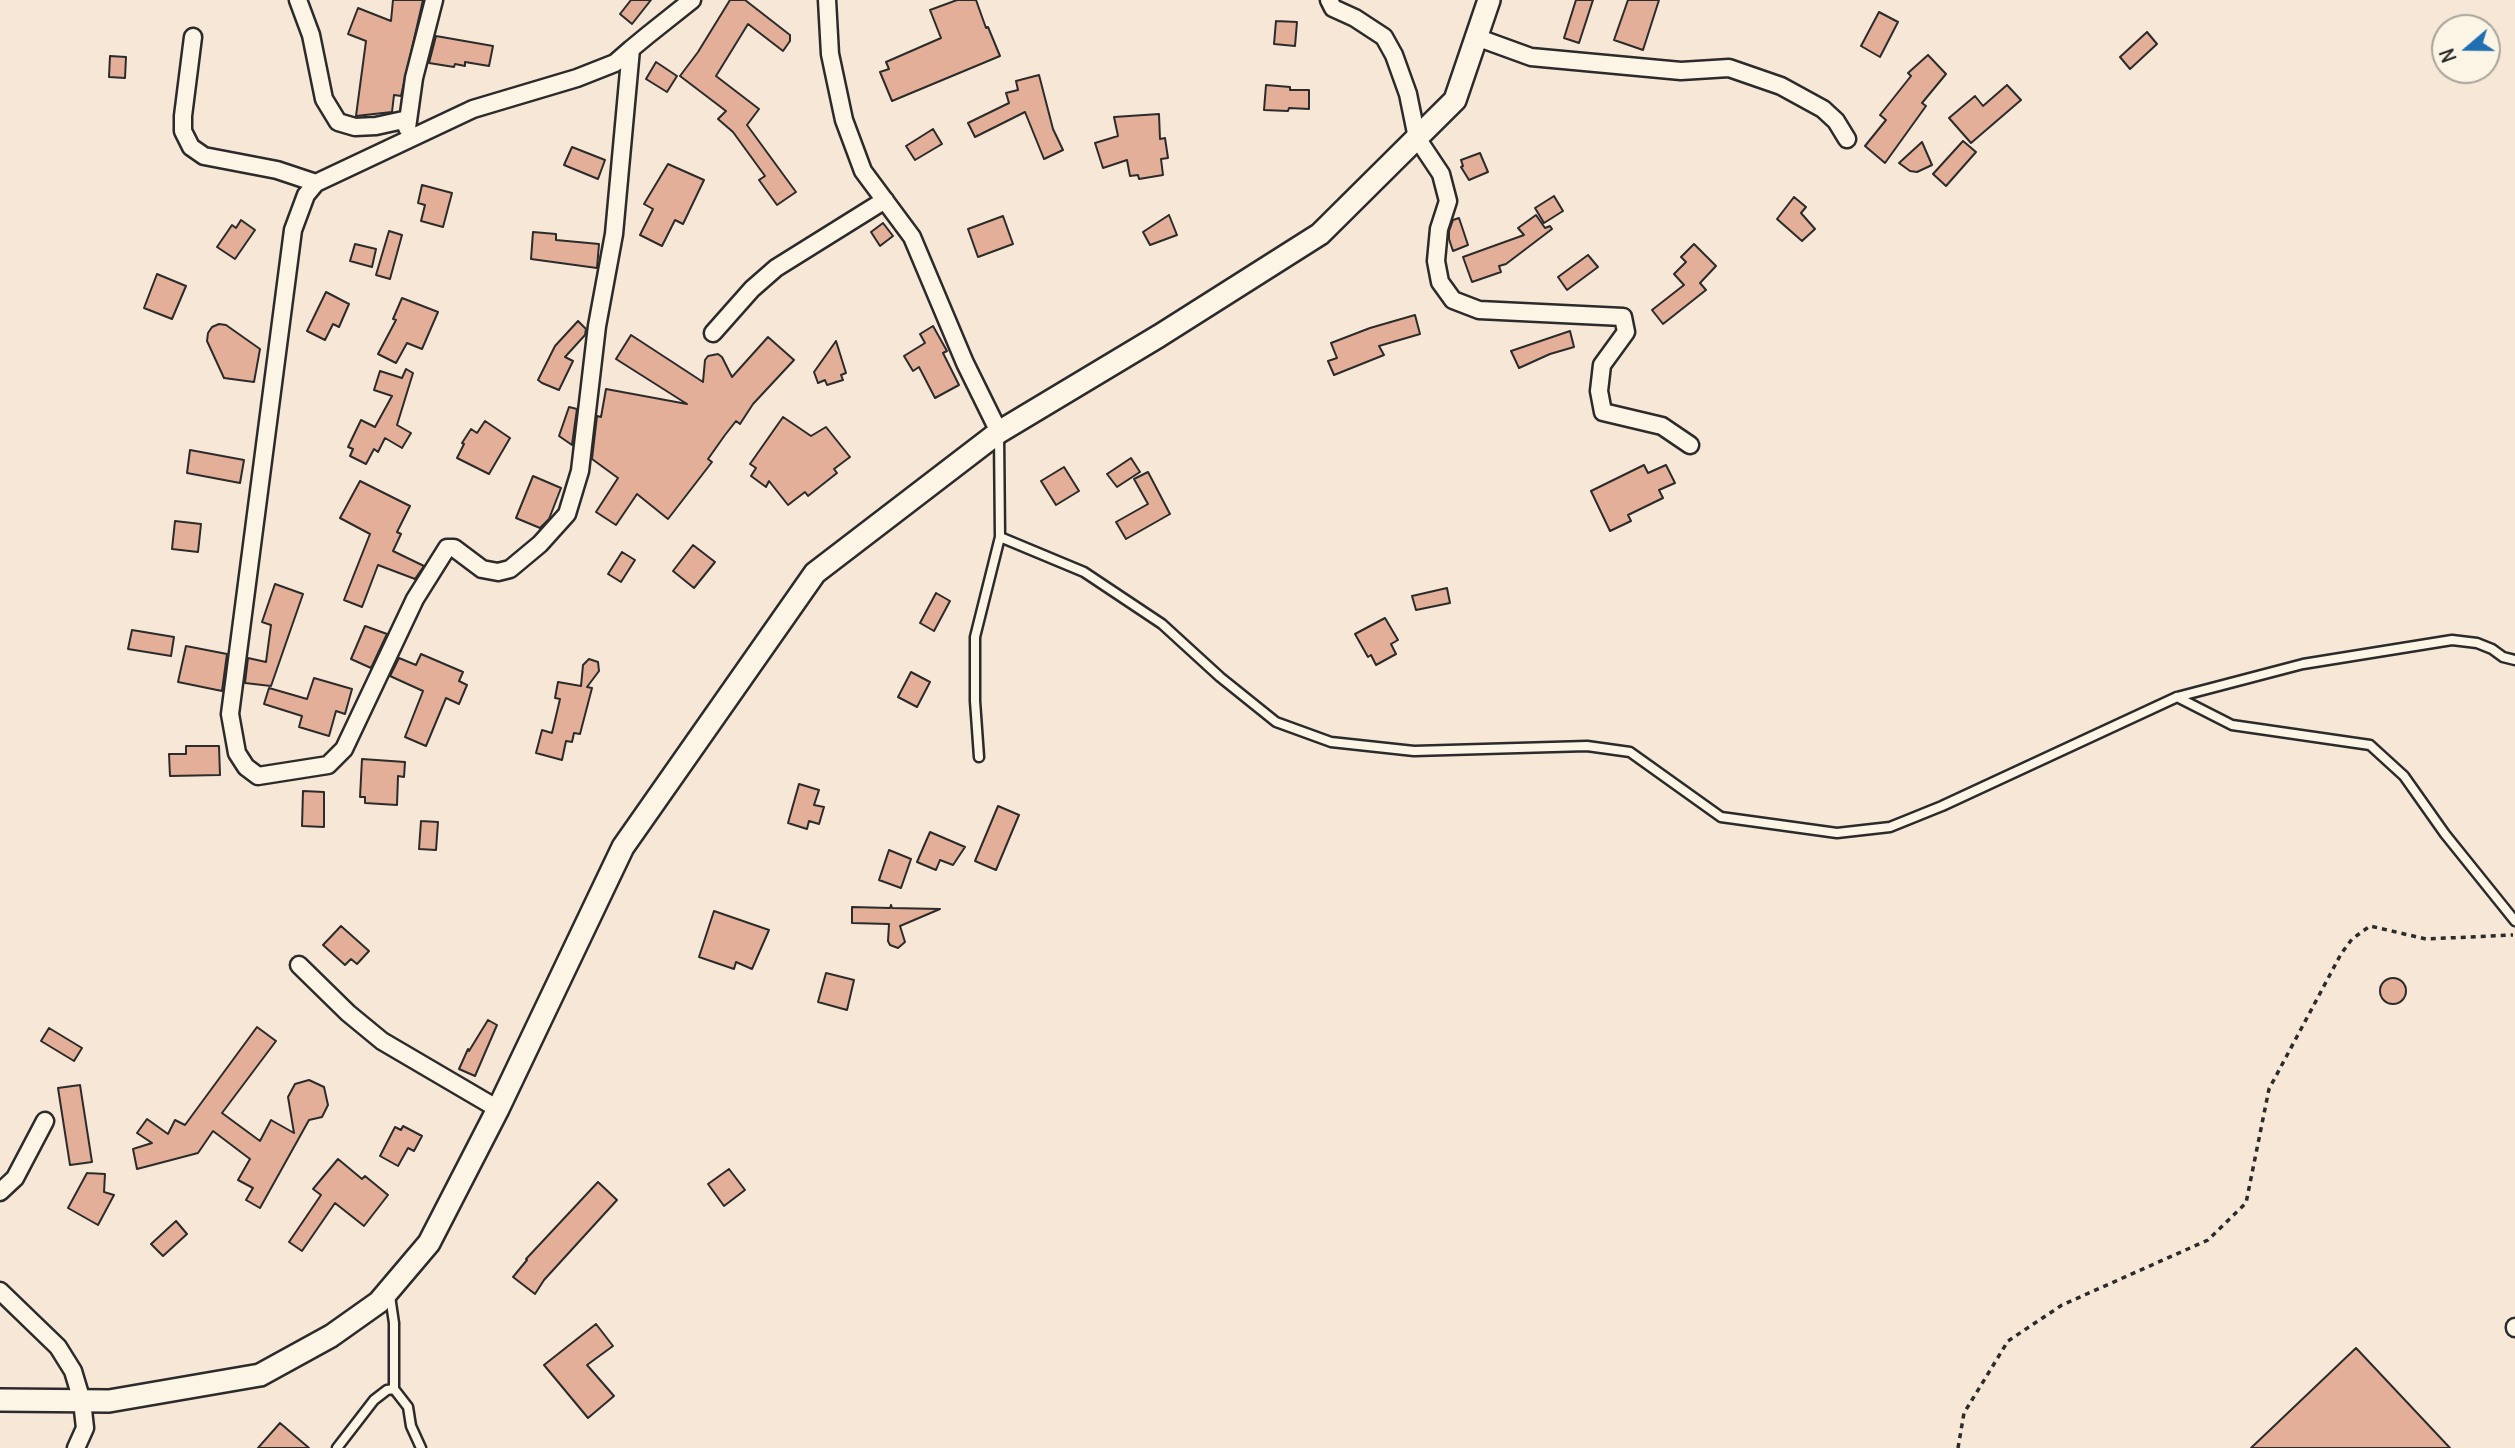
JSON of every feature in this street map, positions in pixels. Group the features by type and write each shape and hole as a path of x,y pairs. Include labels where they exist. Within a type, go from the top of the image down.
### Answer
{"main road":[{"path":"0,1400 109,1401 260,1375 331,1336 379,1302 429,1243 498,1109 623,846 815,573 999,432 1159,336 1320,234 1454,100 1489,0"}],"street":[{"path":"298,0 311,36 324,99 338,122 355,127 376,126 408,119"},
{"path":"405,141 414,78 434,0"},
{"path":"631,48 614,234 597,326 580,471 567,514 540,544 510,569 498,572 482,569 454,548 447,548 415,599 344,749 328,765 258,776 247,767 237,752 230,714 293,230 306,195 316,183 473,109 589,73 615,62 631,48 692,0"},
{"path":"827,0 830,54 845,120 863,171 912,237 965,363 999,432"},
{"path":"1329,0 1333,8 1384,37 1394,55 1408,93 1417,138 1441,174 1448,201 1439,229 1436,261 1440,282 1452,300 1479,310 1623,317 1626,332 1602,365 1599,391 1603,412 1662,426 1690,445"},
{"path":"193,37 183,116 183,131 191,147 204,156 277,170 316,183"},
{"path":"1476,37 1531,57 1681,71 1729,68 1781,86 1823,109 1836,121 1847,139"},
{"path":"713,333 752,289 776,268 884,200"},
{"path":"299,965 348,1013 382,1041 498,1109"},
{"path":"0,1192 15,1178 45,1121"},
{"path":"0,1291 58,1347 73,1371 82,1401 85,1428 76,1448"}],"lane":[{"path":"979,757 975,701 975,637 1000,537 999,432"},
{"path":"1000,537 1084,572 1162,624 1220,677 1276,722 1331,742 1414,751 1587,746 1630,752 1721,817 1837,833 1890,827 1942,806 2177,697 2303,664 2452,640 2477,643 2493,649 2502,657 2515,660"},
{"path":"2177,697 2232,725 2370,745 2404,776 2445,834 2515,921"},
{"path":"389,1290 394,1323 394,1389 408,1407 411,1426 421,1448"},
{"path":"337,1448 374,1400 382,1393 394,1389"}],"path":[{"path":"1958,1448 1964,1413 2008,1341 2062,1305 2208,1240 2246,1203 2269,1089 2341,954 2352,939 2370,926 2426,939 2515,935"}],"building":[{"path":"393,0 423,0 401,96 394,95 392,112 356,116 366,41 348,34 358,8 391,21"},
{"path":"631,0 651,0 632,24 620,14"},
{"path":"730,0 745,0 790,35 790,41 783,51 748,24 716,76 759,109 747,125 796,192 777,205 759,180 765,176 733,132 718,119 726,111 680,76"},
{"path":"957,0 976,0 1000,56 892,101 880,72 889,69 886,62 941,38 930,10"},
{"path":"1576,0 1593,0 1579,43 1564,38"},
{"path":"1628,0 1659,0 1643,50 1614,40"},
{"path":"1879,12 1898,22 1880,57 1861,46"},
{"path":"1276,21 1297,22 1295,46 1274,44"},
{"path":"2147,32 2157,44 2130,69 2120,57"},
{"path":"436,36 493,46 489,66 465,62 465,66 455,64 454,67 429,63"},
{"path":"1928,55 1946,74 1922,103 1926,106 1885,163 1865,146 1886,120 1880,115 1911,76 1908,73"},
{"path":"110,56 126,57 125,78 109,77"},
{"path":"656,62 677,76 667,92 646,79"},
{"path":"1039,75 1053,129 1063,150 1044,159 1025,112 975,137 968,123 1009,103 1006,93 1018,90 1016,81"},
{"path":"1266,85 1290,87 1290,90 1309,90 1309,109 1264,110"},
{"path":"2007,85 2021,100 1971,143 1949,118 1975,96 1983,106"},
{"path":"1159,114 1160,139 1165,138 1168,158 1161,159 1163,175 1139,179 1138,175 1130,176 1127,160 1103,168 1095,143 1118,136 1114,117"},
{"path":"933,129 942,144 915,160 906,146"},
{"path":"1963,141 1976,152 1946,186 1933,174"},
{"path":"1922,142 1932,165 1917,172 1910,171 1899,163"},
{"path":"572,147 605,160 598,179 564,165"},
{"path":"1480,153 1488,172 1469,180 1461,167 1461,160"},
{"path":"668,164 704,180 683,224 675,220 662,246 640,235 653,209 644,204"},
{"path":"422,185 452,193 443,227 421,221 425,205 418,203"},
{"path":"1554,196 1563,211 1544,223 1535,208"},
{"path":"1794,197 1806,207 1801,213 1815,229 1802,241 1777,219"},
{"path":"1169,215 1177,235 1150,245 1143,232"},
{"path":"1536,215 1545,228 1550,226 1552,229 1506,264 1499,266 1501,272 1472,282 1463,257 1524,235 1518,228"},
{"path":"1003,216 1013,244 978,257 968,229"},
{"path":"1459,218 1468,245 1453,251 1449,231 1453,220"},
{"path":"241,220 255,230 235,259 217,247 232,225 236,228"},
{"path":"883,223 893,236 880,246 871,232"},
{"path":"389,231 402,235 390,279 376,275"},
{"path":"533,232 556,234 556,240 599,244 597,268 531,259"},
{"path":"355,244 376,249 372,267 350,261"},
{"path":"1694,244 1716,266 1700,283 1706,290 1663,324 1652,310 1684,285 1674,274 1686,262 1681,257"},
{"path":"1588,255 1598,267 1567,290 1558,277"},
{"path":"157,274 186,286 172,319 144,308"},
{"path":"326,292 349,304 339,327 333,324 325,340 307,331"},
{"path":"402,298 438,312 422,349 407,343 396,363 378,354 396,320 393,319"},
{"path":"1415,315 1420,334 1379,346 1384,355 1334,375 1328,361 1337,358 1331,343"},
{"path":"578,321 586,329 585,335 565,357 573,361 559,390 542,383 538,380 555,346"},
{"path":"226,325 260,349 254,382 224,378 207,341 212,327"},
{"path":"933,326 947,351 943,353 959,385 935,398 919,367 913,371 904,356 925,343 920,334"},
{"path":"1570,331 1574,347 1519,368 1511,351"},
{"path":"631,335 703,382 705,360 708,356 718,354 722,357 732,377 768,337 794,360 753,404 740,424 736,421 708,459 712,462 668,519 637,494 616,525 596,512 618,478 592,459 597,416 601,417 606,389 687,404 616,359"},
{"path":"836,341 846,373 841,375 843,380 827,385 825,380 818,383 814,372"},
{"path":"406,369 413,373 397,425 411,433 402,448 385,438 378,452 374,449 366,464 350,456 353,449 348,447 361,420 375,427 392,396 374,390 380,371 402,378"},
{"path":"569,407 577,409 572,445 559,436"},
{"path":"783,417 811,436 826,427 850,457 834,469 837,473 808,496 805,492 788,505 769,481 766,487 751,476 756,468 750,464"},
{"path":"485,421 510,438 489,474 457,458 471,429 477,433"},
{"path":"190,450 244,460 240,483 187,473"},
{"path":"1131,458 1140,472 1117,487 1107,474"},
{"path":"1644,465 1648,473 1666,465 1675,483 1659,490 1663,498 1628,515 1631,521 1610,531 1591,491"},
{"path":"1064,467 1079,491 1056,505 1041,481"},
{"path":"1148,472 1170,514 1126,539 1116,522 1148,504 1134,479"},
{"path":"533,476 561,488 549,519 540,528 516,518"},
{"path":"360,481 410,506 397,532 401,534 393,551 424,566 415,579 378,565 362,607 344,600 370,534 340,518"},
{"path":"175,521 201,524 198,552 172,549"},
{"path":"693,545 715,562 694,588 673,571"},
{"path":"622,552 635,560 621,582 608,574"},
{"path":"275,584 303,594 271,686 245,683 248,658 266,662 271,625 262,622"},
{"path":"1447,588 1450,603 1416,610 1412,596"},
{"path":"936,593 950,601 934,631 920,623"},
{"path":"1385,618 1398,640 1391,644 1396,654 1376,665 1371,655 1368,657 1355,634"},
{"path":"365,626 387,634 371,668 351,659"},
{"path":"132,630 174,637 171,656 128,649"},
{"path":"186,646 227,654 222,691 178,682"},
{"path":"421,654 463,672 459,681 467,685 459,704 446,698 426,746 405,737 423,691 390,676 399,658 416,665"},
{"path":"589,659 598,662 599,671 587,687 592,688 580,734 574,733 572,742 566,741 562,760 536,753 542,730 552,733 560,699 555,698 558,682 581,686 583,665"},
{"path":"911,672 930,682 917,707 898,697"},
{"path":"314,678 352,689 345,714 336,711 329,736 299,727 302,716 264,704 269,688 307,699"},
{"path":"186,746 219,746 220,775 170,776 169,754 186,754"},
{"path":"362,759 405,762 404,777 398,776 397,805 365,803 365,797 360,797"},
{"path":"799,784 819,790 814,805 824,807 819,824 809,821 807,829 788,823"},
{"path":"303,791 324,792 324,827 302,826"},
{"path":"998,806 1019,815 996,870 975,861"},
{"path":"421,821 438,822 436,850 419,849"},
{"path":"930,832 965,847 953,865 940,860 936,870 917,862"},
{"path":"889,850 911,859 901,888 879,880"},
{"path":"891,905 892,908 940,909 900,926 905,942 898,948 890,945 888,941 889,924 852,923 852,907 890,908"},
{"path":"714,911 769,930 752,969 736,962 734,969 699,957"},
{"path":"341,926 369,951 357,964 351,959 345,965 323,945"},
{"path":"826,973 854,980 847,1010 818,1002"},
{"path":"2393,978 2402,982 2406,991 2402,1000 2393,1004 2384,1000 2380,991 2384,982"},
{"path":"488,1020 497,1025 475,1076 459,1069 468,1049 469,1051"},
{"path":"257,1027 276,1041 222,1113 260,1141 271,1120 294,1133 288,1097 295,1084 309,1080 324,1087 328,1105 322,1117 309,1120 260,1208 246,1200 253,1188 238,1180 250,1159 213,1131 198,1153 137,1169 133,1149 152,1143 137,1133 147,1119 168,1134 175,1120 185,1125"},
{"path":"49,1028 82,1048 74,1061 41,1041"},
{"path":"80,1085 92,1162 70,1165 58,1088"},
{"path":"403,1126 422,1136 414,1151 408,1148 398,1166 380,1156 395,1127 401,1130"},
{"path":"338,1159 362,1179 365,1176 388,1195 364,1226 335,1203 302,1251 289,1242 321,1195 313,1189"},
{"path":"729,1169 745,1190 724,1206 708,1184"},
{"path":"87,1173 105,1174 104,1192 114,1195 98,1225 68,1208"},
{"path":"598,1182 617,1200 544,1280 535,1294 513,1277 526,1259"},
{"path":"176,1221 187,1234 163,1256 151,1244"},
{"path":"596,1324 613,1346 587,1365 614,1396 588,1418 544,1365"},
{"path":"2356,1348 2450,1448 2251,1448"},
{"path":"280,1423 309,1448 258,1448"}]}
